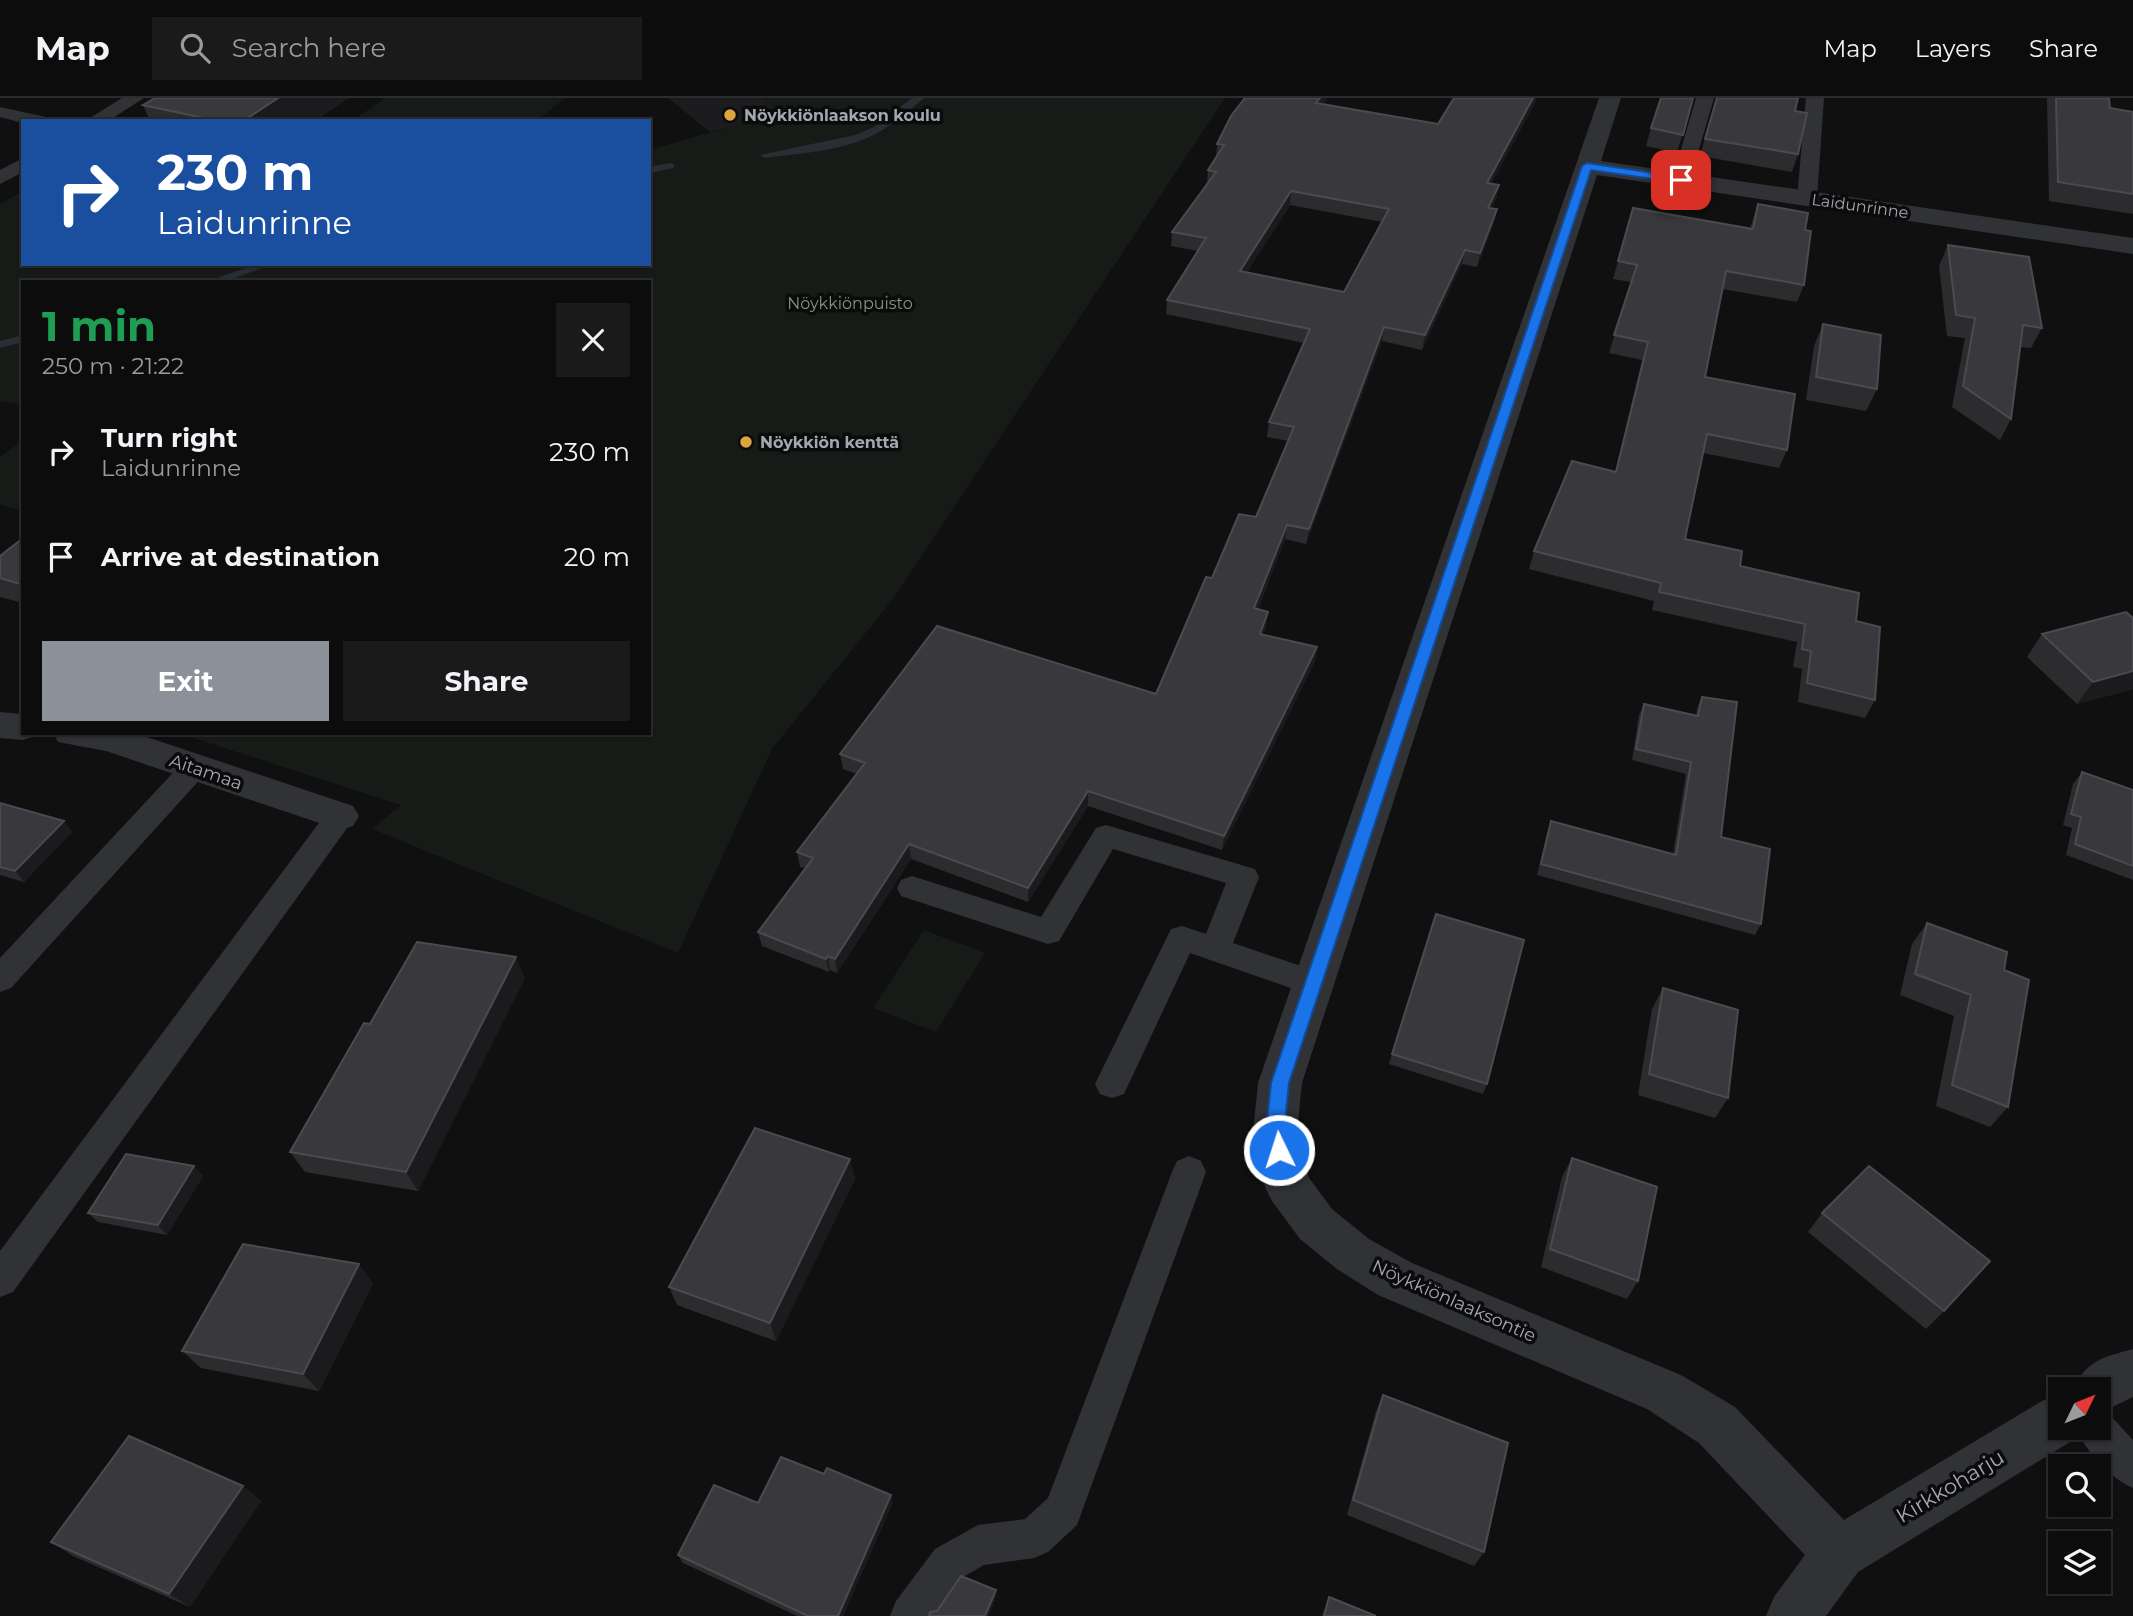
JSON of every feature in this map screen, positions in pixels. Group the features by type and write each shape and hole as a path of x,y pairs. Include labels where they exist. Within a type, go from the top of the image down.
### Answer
{"street":[{"name":"Nöykkiönlaaksontie","path":"1610,98 1280,1083 1275,1132 1288,1187 1316,1224 1353,1254 1395,1279 1664,1392 1717,1425 1839,1553"},
{"name":"Laidunrinne","path":"1587,166 2133,246"},
{"path":"0,725 21,727"},
{"name":"Aitamaa","path":"87,735 110,738 340,816"},
{"path":"2111,1380 2133,1373"},
{"name":"Kirkkoharju","path":"1839,1553 2048,1426"},
{"path":"1793,1616 1839,1553"}],"lane":[{"path":"98,119 135,98"},
{"path":"1681,180 1705,98"},
{"path":"1807,198 1815,98"},
{"path":"0,112 31,119"},
{"path":"0,178 21,165"},
{"path":"0,979 194,768"},
{"path":"0,1280 340,816"},
{"path":"912,888 1048,932 1106,836 1244,877 1214,949"},
{"path":"1112,1084 1182,938 1314,982"},
{"path":"911,1616 949,1563 978,1545 1034,1538 1063,1511 1189,1172"},
{"path":"2106,1440 2133,1468"}],"shaded area":[{"name":"Nöykkiönlaakson koulu","path":"668,98 832,98 710,132"}],"green space":[{"path":"385,98 565,98 539,119 355,119"},
{"name":"Nöykkiönpuisto","path":"761,98 1225,98 893,599 772,749 678,953 372,829 401,805 184,735 651,735 651,280 21,280 21,405 0,401 0,204 21,192 21,266 651,266 651,149 722,129 777,109"},
{"path":"21,441 21,510 0,505 0,457"},
{"path":"924,930 985,953 936,1032 873,1008"}],"building":[{"path":"155,98 278,98 246,119 209,119 143,105"},
{"path":"1245,98 1320,98 1316,103 1438,124 1454,98 1533,98 1487,183 1499,185 1488,208 1497,209 1480,253 1465,250 1425,335 1384,327 1309,529 1287,525 1254,608 1268,612 1260,634 1317,647 1224,836 1088,791 1028,888 909,844 835,959 828,956 826,959 758,932 813,858 797,852 865,763 840,754 937,626 1156,694 1206,577 1212,578 1239,514 1256,517 1294,427 1269,422 1310,329 1167,300 1206,238 1172,232 1216,172 1208,170 1224,145 1217,144 1231,116","holes":["1291,191 1389,209 1344,292 1240,271"]},
{"path":"1661,98 1693,98 1683,135 1651,128"},
{"path":"1717,98 1798,98 1795,111 1807,113 1798,154 1705,139"},
{"path":"2056,98 2109,98 2110,108 2133,112 2133,194 2058,182"},
{"path":"1758,204 1808,213 1805,230 1811,231 1804,285 1726,271 1705,377 1795,394 1787,450 1707,434 1685,539 1742,551 1740,566 1859,593 1856,621 1880,627 1875,700 1807,683 1811,651 1802,649 1805,624 1659,592 1661,583 1534,551 1572,461 1616,472 1648,342 1614,335 1637,265 1618,261 1633,208 1753,229"},
{"path":"1948,245 2029,257 2042,328 2023,325 2011,419 1963,386 1975,318 1956,315"},
{"path":"1823,324 1881,335 1877,389 1816,377"},
{"path":"21,540 21,584 0,578 0,556"},
{"path":"2126,612 2133,618 2133,671 2093,682 2042,634"},
{"path":"1702,697 1737,702 1721,837 1770,849 1761,924 1541,864 1551,821 1676,855 1691,762 1636,749 1644,704 1698,716"},
{"path":"2082,772 2133,790 2133,866 2075,844 2081,817 2071,814"},
{"path":"0,803 64,821 15,871 0,867"},
{"path":"1436,914 1524,940 1487,1084 1392,1054"},
{"path":"1927,923 2007,952 2004,970 2029,980 2008,1107 1952,1085 1971,995 1915,974"},
{"path":"417,942 516,957 406,1172 290,1152 364,1023 370,1024"},
{"path":"1663,988 1738,1010 1728,1098 1649,1074"},
{"path":"755,1128 850,1159 770,1323 669,1287"},
{"path":"126,1154 194,1166 158,1225 88,1213"},
{"path":"1572,1158 1657,1187 1638,1281 1550,1249"},
{"path":"1869,1166 1990,1261 1944,1311 1822,1213"},
{"path":"243,1244 359,1264 303,1374 182,1351"},
{"path":"1383,1395 1508,1443 1484,1552 1353,1500"},
{"path":"129,1436 243,1486 169,1594 51,1542"},
{"path":"781,1457 824,1474 827,1468 891,1495 838,1616 808,1616 678,1555 714,1485 758,1503"},
{"path":"961,1576 996,1590 985,1616 929,1616 930,1612 937,1611"},
{"path":"1329,1597 1376,1616 1324,1616"}],"waterway":[{"path":"765,155 819,147 858,137 877,129 919,98"},
{"path":"651,170 670,166"},
{"path":"217,280 263,266"},
{"path":"0,345 21,339"}],"place":[{"name":"Nöykkiönlaakson koulu","path":"730,115"},
{"name":"Nöykkiön kenttä","path":"746,442"}],"route":[{"path":"1279,1150 1275,1132 1280,1083 1587,166 1681,180"}]}
